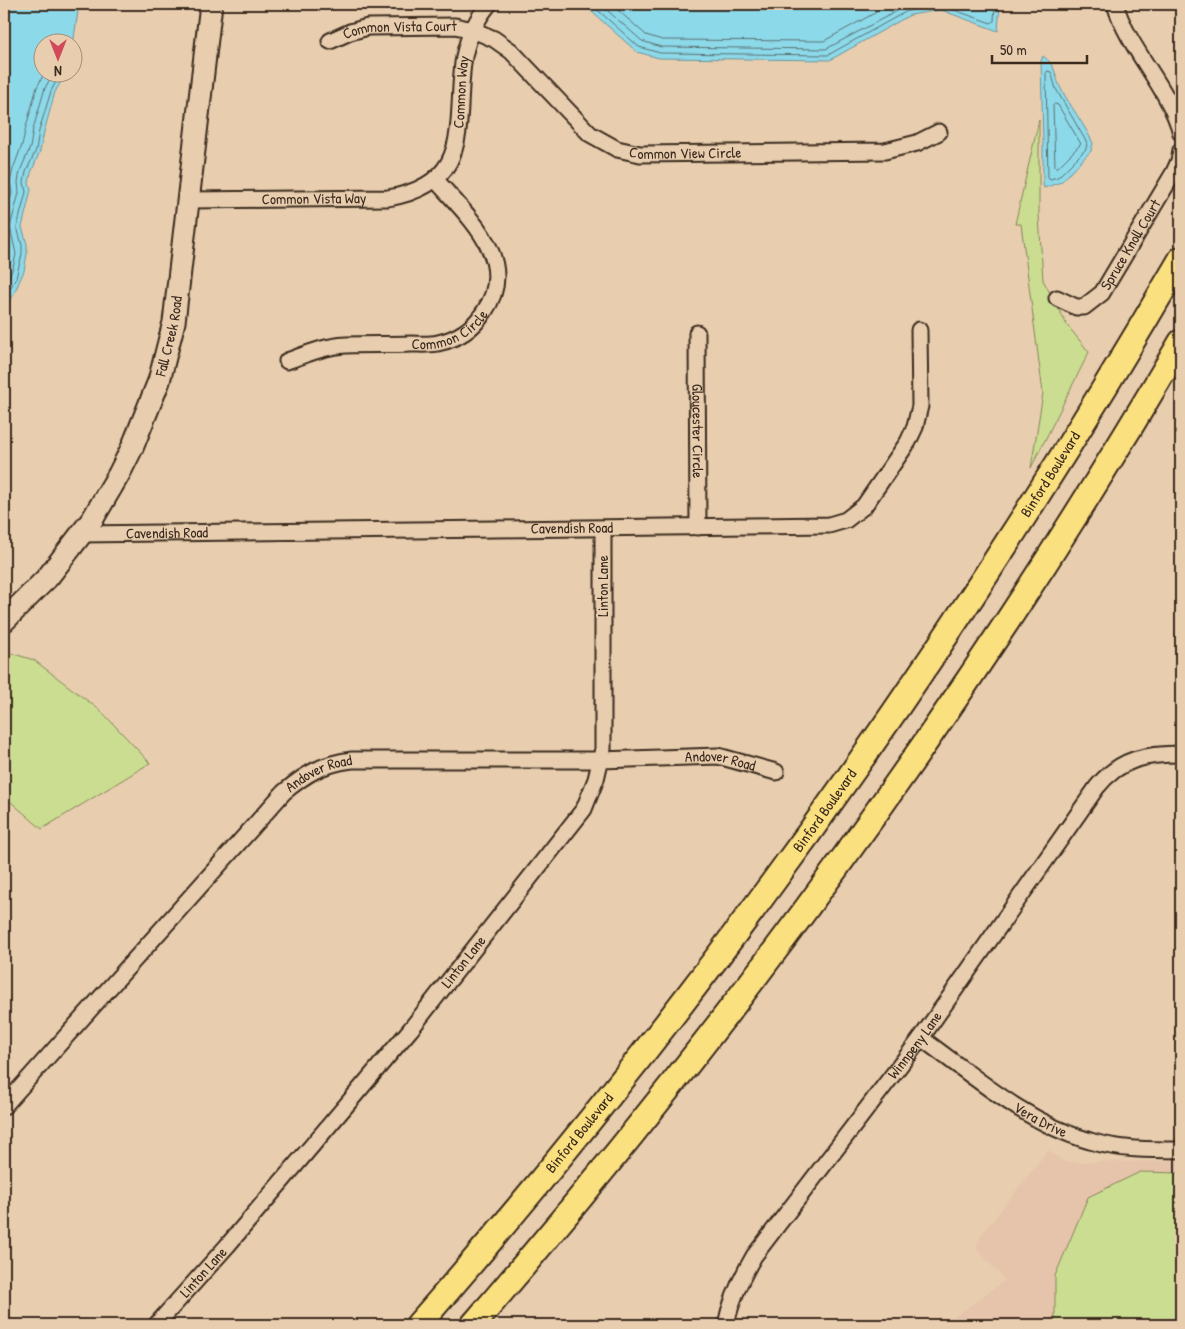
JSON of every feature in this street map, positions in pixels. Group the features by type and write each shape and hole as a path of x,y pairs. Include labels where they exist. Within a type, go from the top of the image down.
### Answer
{"main road":[{"name":"Fall Creek Road","path":"4,621 48,577 82,534 119,474 145,419 159,381 174,322 211,4"},
{"name":"Binford Boulevard","path":"418,1325 510,1218 595,1113 712,962 817,820 900,703 1005,545 1111,377 1181,259"},
{"path":"473,1325 547,1239 683,1071 797,922 976,668 1042,568 1135,420 1181,342"}],"street":[{"name":"Common Way","path":"435,179 450,160 459,138 464,61 472,30 489,4"},
{"path":"1115,4 1128,34 1177,103 1181,133"},
{"name":"Common Vista Court","path":"330,41 350,32 368,27 455,26 472,30"},
{"name":"Common View Circle","path":"472,30 494,39 511,51 590,134 606,144 628,152 652,155 885,151 917,143 939,132"},
{"name":"Spruce Knoll Court","path":"1057,298 1076,307 1084,307 1102,293 1174,172 1179,162 1181,150"},
{"name":"Common Vista Way","path":"189,200 388,198 418,190 435,179"},
{"name":"Common Circle","path":"288,361 316,350 345,345 438,343 460,336 478,320 488,306 494,289 493,255 482,234 435,179"},
{"name":"Cavendish Road","path":"82,534 823,526 846,520 860,510 872,496 908,442 915,427 920,400 919,330"},
{"name":"Gloucester Circle","path":"697,334 698,527"},
{"name":"Linton Lane","path":"156,1325 227,1246 410,1030 579,816 593,788 601,760 603,736 603,529"},
{"name":"Winnpeny Lane","path":"726,1325 734,1292 754,1256 921,1038 1094,791 1115,770 1141,757 1159,754 1181,754"},
{"name":"Andover Road","path":"4,1106 284,792 318,768 352,760 601,760 718,756 776,772"},
{"name":"Vera Drive","path":"921,1038 1011,1104 1057,1130 1090,1142 1119,1148 1181,1150"}],"shaded area":[{"path":"1048,1150 1064,1162 1181,1161 1181,1325 943,1325 1005,1280 976,1249 981,1235"}],"green space":[{"path":"1039,120 1039,216 1043,280 1067,325 1089,352 1031,468 1043,393 1021,224 1015,224"},
{"path":"4,651 34,660 101,711 150,763 42,829 4,796"},
{"path":"1140,1172 1181,1173 1181,1325 1055,1325 1055,1276 1088,1197"}],"water":[{"path":"4,4 79,4 75,32 32,32 32,82 61,82 55,92 40,151 29,183 31,190 22,227 27,244 24,271 12,298 4,307"},
{"path":"583,4 1000,4 998,31 941,10 910,15 830,60 659,58 637,52"},
{"path":"1043,56 1051,63 1061,89 1093,143 1091,151 1061,182 1044,188 1041,61"}]}
